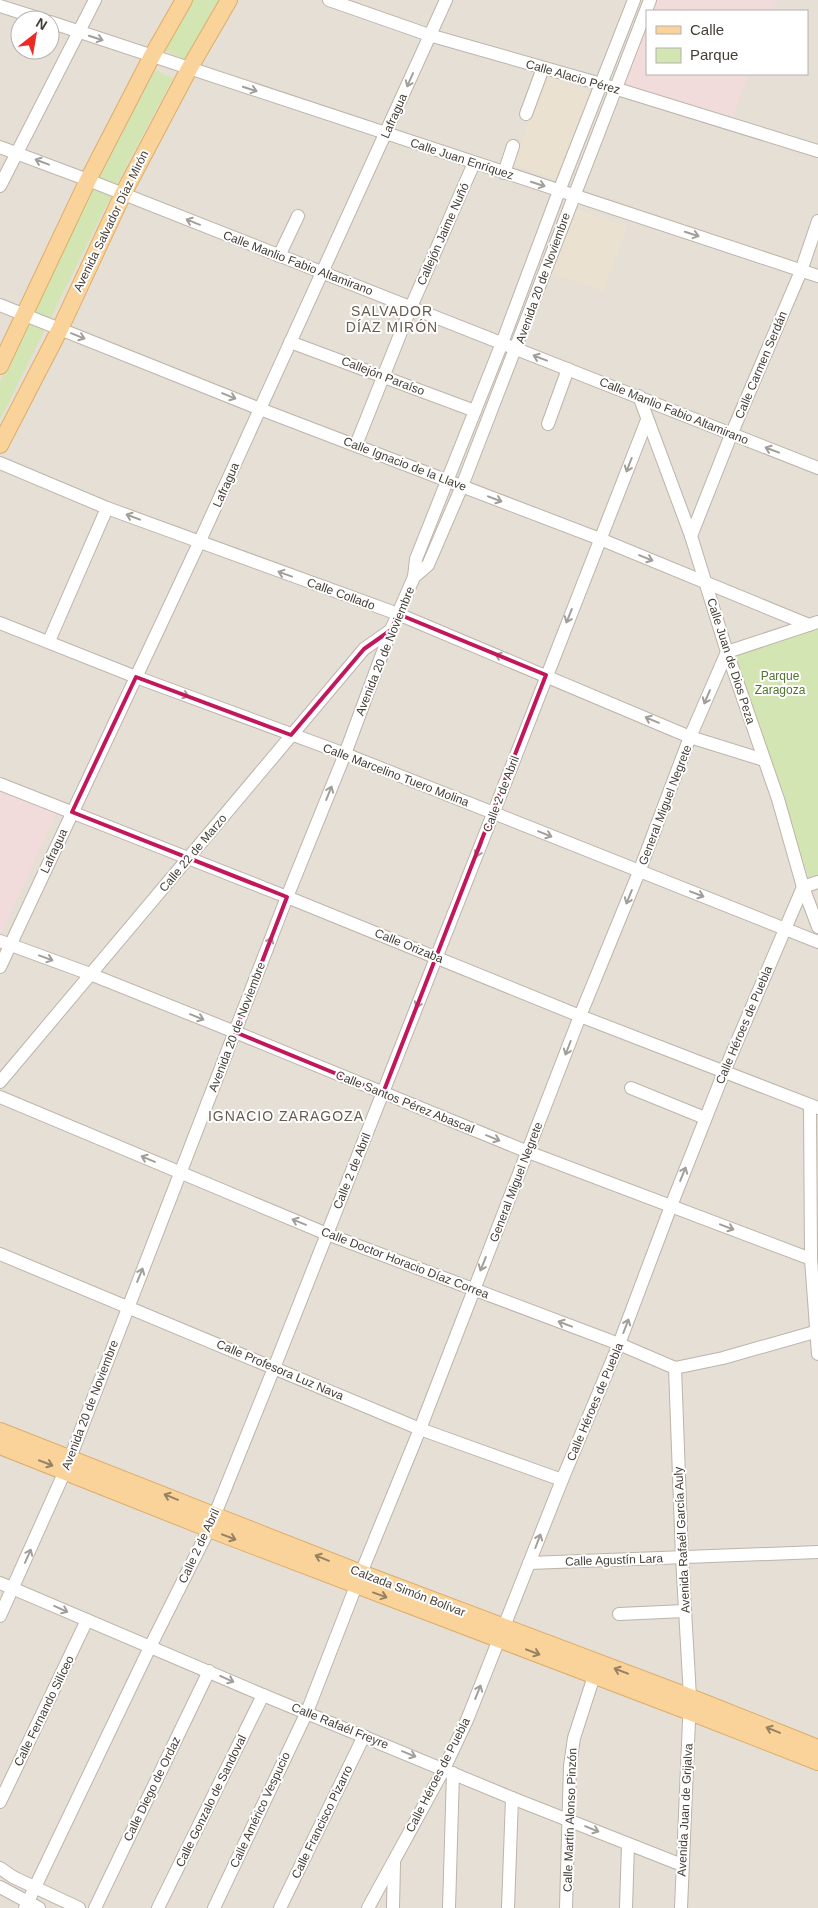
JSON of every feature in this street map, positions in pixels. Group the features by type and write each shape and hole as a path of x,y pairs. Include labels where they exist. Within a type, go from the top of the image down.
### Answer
{"main road":[{"path":"0,366 26,315 88,180 152,56 184,0"},
{"name":"Avenida Salvador Díaz Mirón","path":"0,445 60,328 122,194 189,69 229,0"},
{"name":"Calzada Simón Bolívar","path":"0,1431 67,1464 358,1580 690,1704 818,1748"},
{"name":"Calzada Simón Bolívar","path":"0,1446 67,1464"},
{"name":"Calzada Simón Bolívar","path":"501,1633 594,1676 690,1704 818,1762"}],"street":[{"path":"0,186 94,0"},
{"name":"Calle Alacio Pérez","path":"329,0 429,35 601,84 818,151"},
{"name":"Lafragua","path":"0,967 5,943 72,812 199,543 446,0"},
{"name":"Avenida 20 de Noviembre","path":"0,1616 14,1588 67,1464 287,897 345,754 391,630 414,577 416,559 502,343 634,0"},
{"path":"0,6 13,10"},
{"name":"Avenida 20 de Noviembre","path":"414,577 428,565 462,486 646,10"},
{"name":"Calle Juan Enríquez","path":"60,25 818,276"},
{"path":"526,114 543,68"},
{"path":"504,172 513,146"},
{"name":"Calle Manlio Fabio Altamirano","path":"0,147 17,152 639,396 731,435 818,468"},
{"name":"Callejón Jaime Nuñó","path":"356,445 411,307 474,163"},
{"path":"279,256 298,216"},
{"name":"Calle Carmen Serdán","path":"691,536 731,435 801,271 818,221"},
{"name":"Calle Ignacio de la Llave","path":"0,305 814,624"},
{"name":"Callejón Paraíso","path":"290,342 475,411"},
{"path":"548,424 568,369"},
{"name":"Calle Juan de Dios Peza","path":"639,396 691,536 727,652 778,799 803,887 818,927"},
{"name":"Calle 2 de Abril","path":"31,1906 35,1888 150,1645 212,1522 494,814 546,675 647,420"},
{"name":"Calle Collado","path":"0,463 107,508 199,543 398,614 690,737 764,760"},
{"path":"49,641 107,508"},
{"name":"Calle Marcelino Tuero Molina","path":"0,623 345,754 818,942"},
{"name":"Calle Ignacio de la Llave","path":"727,652 814,624"},
{"name":"Calle 22 de Marzo","path":"0,1082 364,650 391,630"},
{"name":"General Miguel Negrete","path":"307,1712 358,1580 420,1429 580,1016 639,872 690,737 727,652"},
{"name":"Calle Orizaba","path":"0,784 287,897 580,1016 814,1106"},
{"path":"803,887 818,882"},
{"name":"Calle Héroes de Puebla","path":"368,1908 395,1858 449,1771 501,1633 619,1344 724,1072 803,887"},
{"name":"Calle Santos Pérez Abascal","path":"5,943 90,974 528,1152 811,1259"},
{"path":"631,1088 706,1118"},
{"name":"Calle Doctor Horacio Díaz Correa","path":"0,1097 327,1234 619,1344 675,1368"},
{"path":"814,1106 811,1259 818,1354"},
{"name":"Calle Profesora Luz Nava","path":"0,1254 420,1429 562,1480"},
{"path":"675,1368 722,1358 817,1332"},
{"name":"Avenida Rafaél García Auly","path":"675,1368 690,1704"},
{"name":"Calle Agustín Lara","path":"529,1563 818,1552"},
{"name":"Calle Rafaél Freyre","path":"0,1583 512,1798 682,1865"},
{"path":"619,1614 685,1611"},
{"name":"Calle Fernando Silíceo","path":"0,1802 87,1620"},
{"name":"Calle Diego de Ordaz","path":"94,1908 209,1671"},
{"name":"Calle Martín Alonso Pinzón","path":"566,1908 570,1821 570,1766 579,1716 594,1676"},
{"name":"Calle Gonzalo de Sandoval","path":"158,1908 263,1695"},
{"name":"Avenida Juan de Grijalva","path":"681,1908 690,1704"},
{"name":"Calle Américo Vespucio","path":"214,1908 307,1712"},
{"name":"Calle Francisco Pizarro","path":"280,1908 364,1736"},
{"path":"449,1771 449,1908"},
{"path":"508,1908 512,1798"},
{"path":"626,1908 628,1844"},
{"path":"393,1908 395,1858"},
{"path":"0,1868 35,1888 79,1908"},
{"path":"0,1887 31,1906"}],"highlighted area":[{"path":"398,614 546,675 383,1093 235,1032 287,897 72,812 136,677 291,735 364,649 391,630"}],"shaded area":[{"path":"0,0 818,0 818,1908 0,1908"},
{"path":"653,0 777,0 773,10 648,10"},
{"path":"646,18 646,75 749,75 733,116 618,88"},
{"path":"546,75 591,92 558,181 513,164"},
{"path":"577,209 627,227 603,291 551,274"},
{"path":"0,792 57,813 1,934 0,933"}],"green space":[{"path":"193,0 219,0 185,59 163,50"},
{"path":"155,70 173,78 119,180 0,420 0,382 91,187 102,173"},
{"name":"Parque Zaragoza","path":"818,626 818,875 809,878 730,658"}],"district":[{"name":"SALVADOR DÍAZ MIRÓN","path":"392,320"},
{"name":"IGNACIO ZARAGOZA","path":"286,1116"}]}
